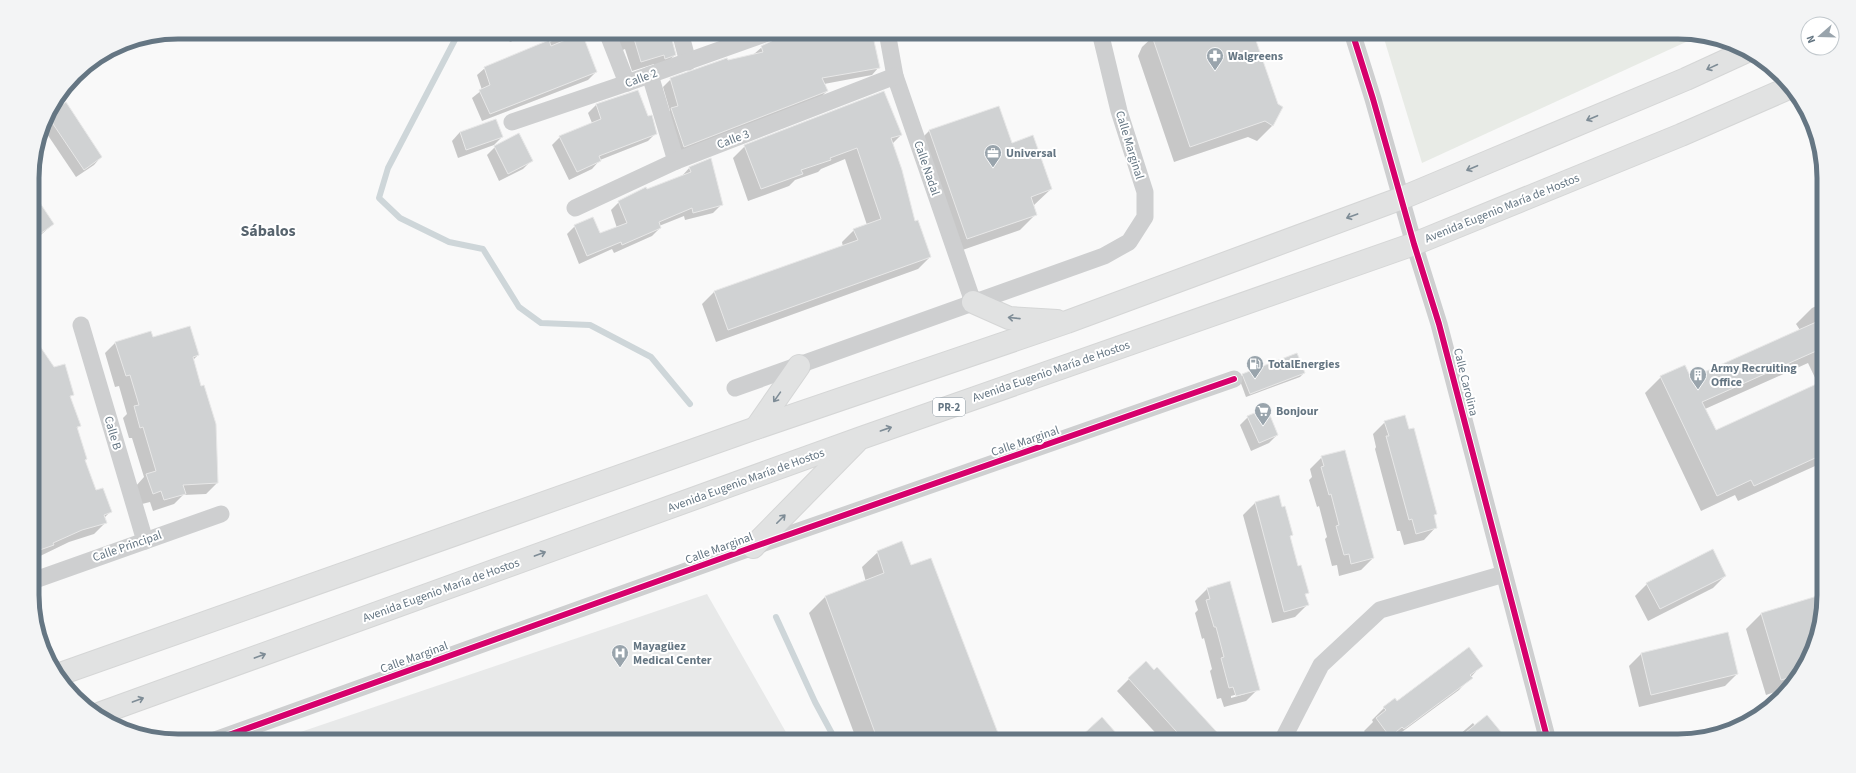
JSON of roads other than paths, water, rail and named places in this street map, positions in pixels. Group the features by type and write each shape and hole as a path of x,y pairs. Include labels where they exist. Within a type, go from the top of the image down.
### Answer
{"highway":[{"path":"63,673 756,428 1067,322 1402,198 1686,79 1741,54"},
{"name":"Avenida Eugenio María de Hostos","path":"103,712 861,438 1414,244 1681,135 1786,90"},
{"path":"973,302 1008,318 1067,322"},
{"path":"756,428 799,366"},
{"path":"753,547 861,438"}],"street":[{"path":"610,39 627,83"},
{"path":"682,39 688,62"},
{"name":"Calle 2","path":"512,122 751,39"},
{"name":"Calle Nadal","path":"888,39 895,76 973,302"},
{"name":"Calle Marginal","path":"735,388 1104,256 1129,242 1145,217 1145,192 1119,111 1102,39"},
{"name":"Calle Carolina","path":"1354,39 1402,198 1414,244 1440,324 1546,734"},
{"path":"650,75 676,161"},
{"name":"Calle 3","path":"575,208 676,161 895,76"},
{"name":"Calle B","path":"81,325 144,541"},
{"name":"Calle Marginal","path":"232,734 753,547 1234,379"},
{"name":"Calle Principal","path":"39,578 221,514"},
{"path":"1286,734 1321,665 1380,610 1504,574"}],"waterway":[{"path":"455,39 388,168 379,198 400,218 449,242 483,249 519,307 541,323 590,325 651,357 690,404"},
{"path":"776,617 815,702 832,734"}],"place":[{"name":"Walgreens","path":"1215,71"},
{"name":"Universal","path":"993,168"},
{"name":"TotalEnergies","path":"1255,379"},
{"name":"Army Recruiting Office","path":"1698,390"},
{"name":"Bonjour","path":"1263,426"},
{"name":"Mayagüez Medical Center","path":"620,668"}],"district":[{"name":"Sábalos","path":"268,230"}]}
